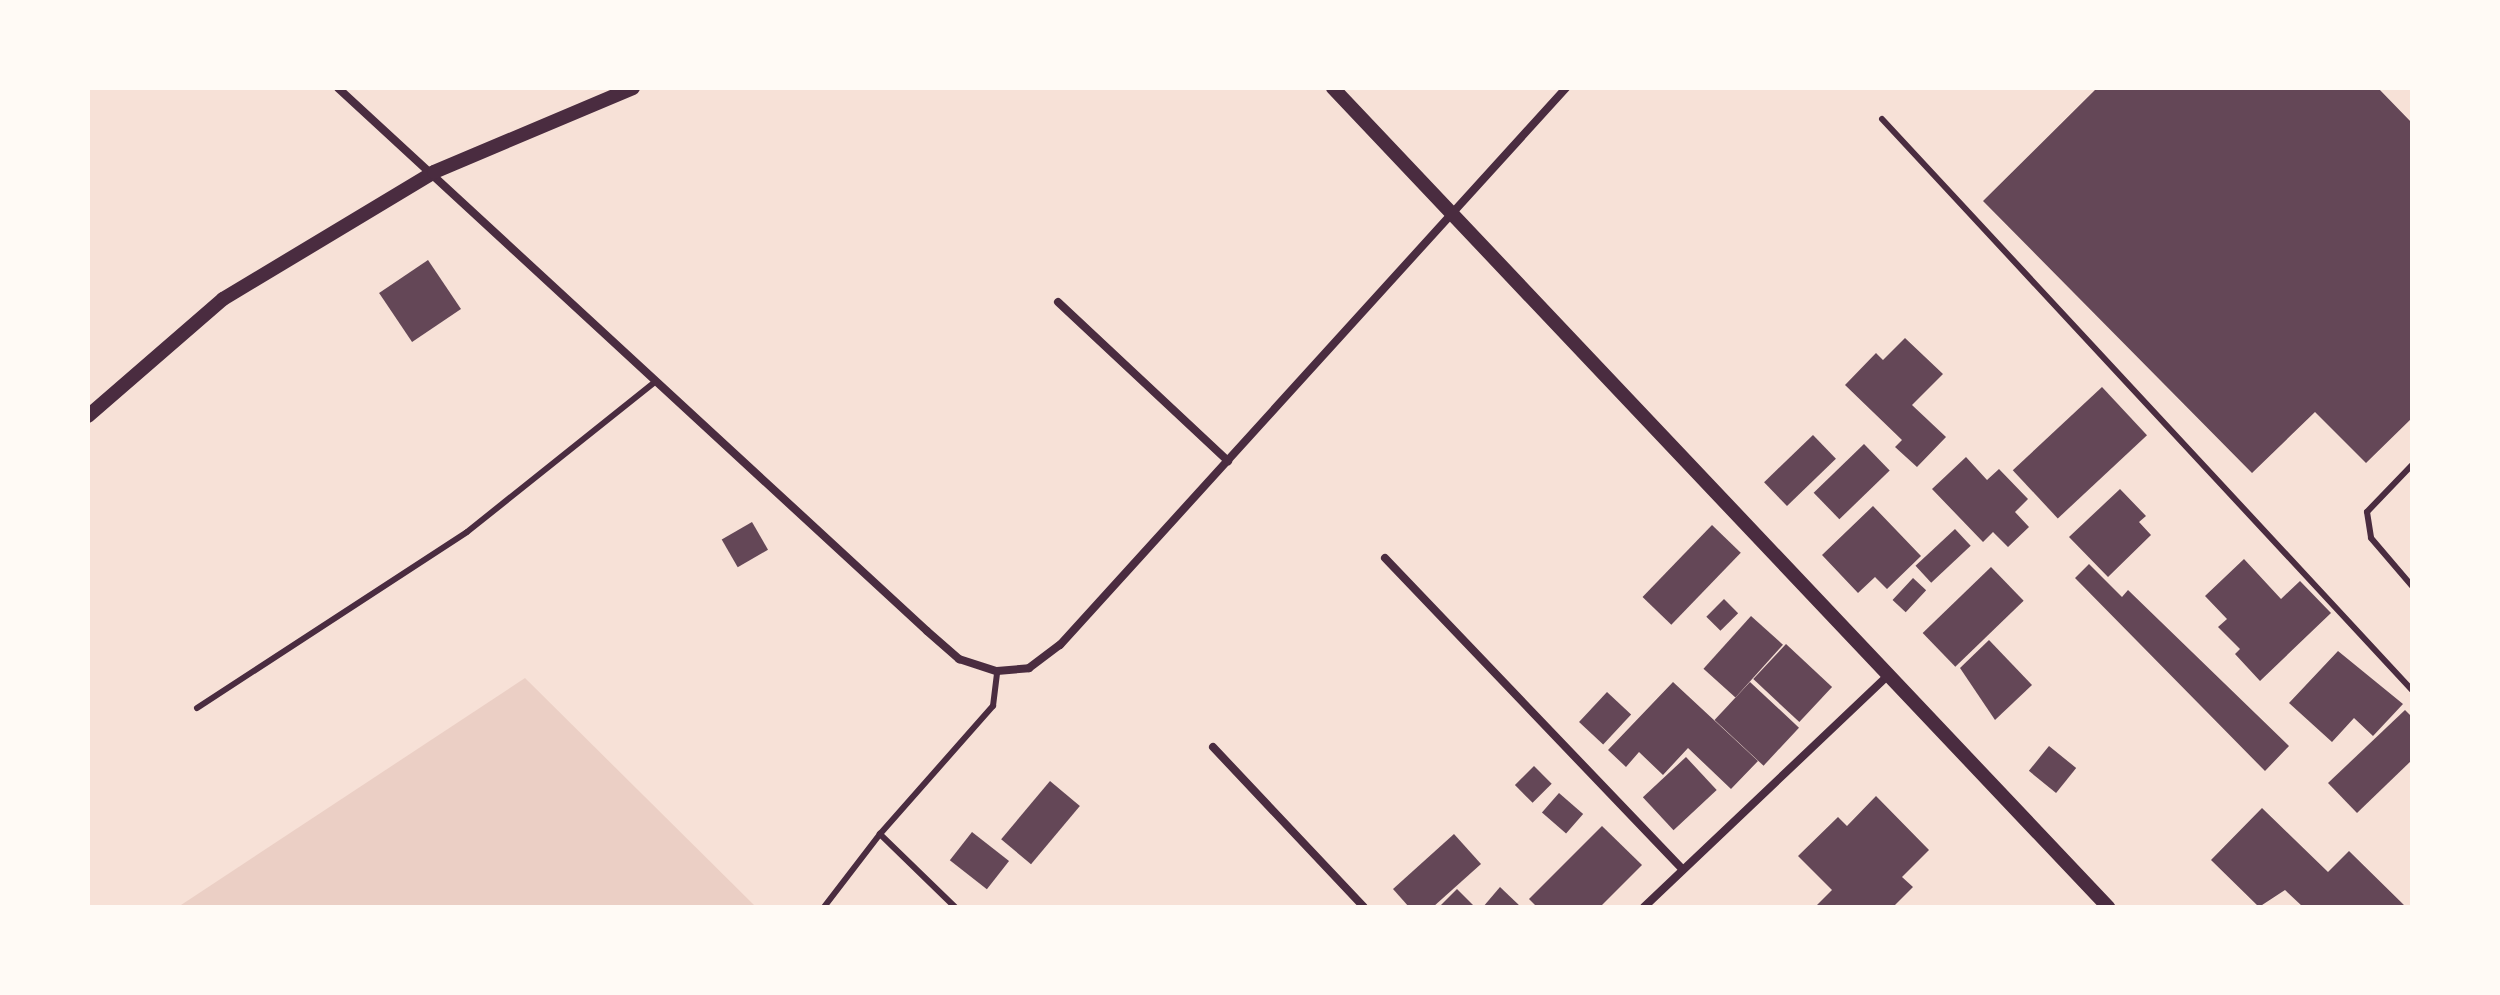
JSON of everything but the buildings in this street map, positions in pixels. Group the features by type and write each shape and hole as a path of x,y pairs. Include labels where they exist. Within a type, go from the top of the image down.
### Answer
{"street":[{"path":"338,88 434,172 655,382 959,659 997,671 1029,668 1060,645 1566,88"},
{"path":"88,416 223,299 434,172 633,88"},
{"path":"1333,88 2108,907"},
{"path":"1058,302 1228,461"},
{"path":"1385,558 1683,870"},
{"path":"1644,907 1887,676"},
{"path":"1213,747 1364,907"}],"lane":[{"path":"1882,119 2412,690"},
{"path":"197,708 467,532 655,382"},
{"path":"2412,465 2367,512 2371,538 2412,586"},
{"path":"824,907 880,834 993,706 997,671"},
{"path":"880,834 955,907"}],"shaded area":[{"path":"525,678 756,907 178,907"}]}
